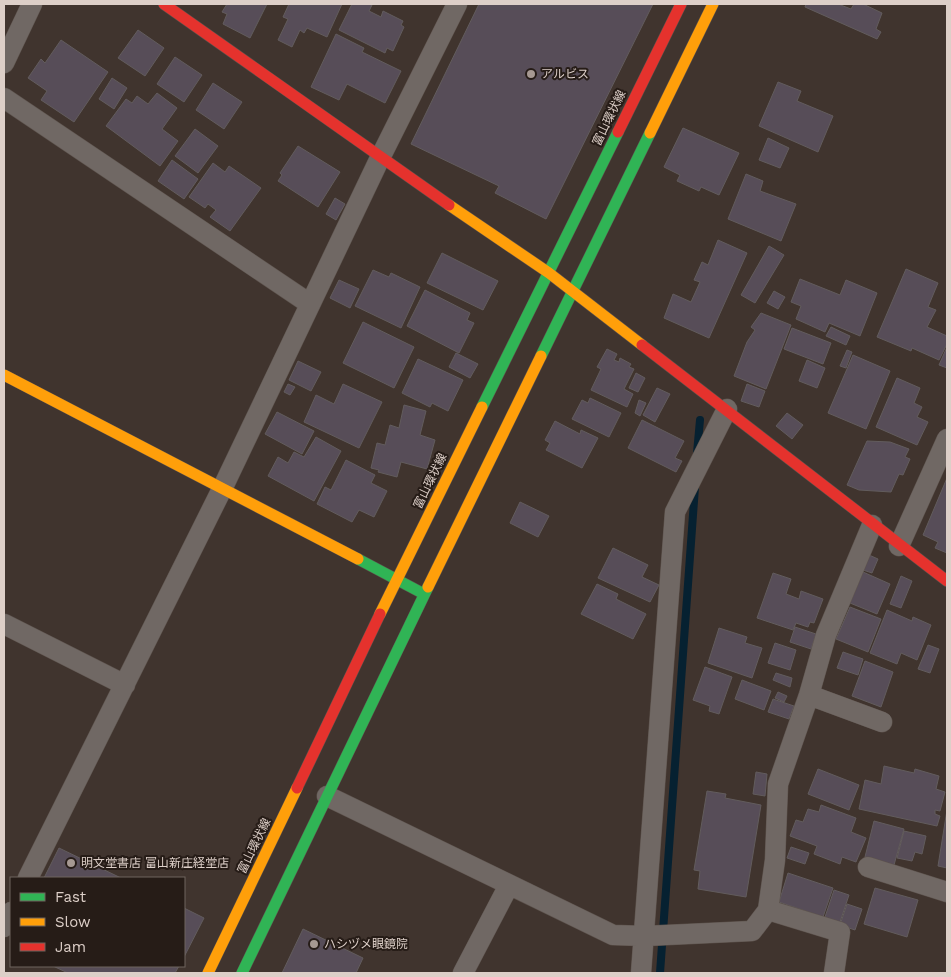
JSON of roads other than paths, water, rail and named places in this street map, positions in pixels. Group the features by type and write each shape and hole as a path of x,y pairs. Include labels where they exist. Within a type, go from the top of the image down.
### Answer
{"main road":[{"path":"164,4 380,158 549,273 727,409 899,546 947,581"},
{"name":"富山環状線","path":"208,973 396,581 681,4"},
{"path":"242,973 424,594 713,4"},
{"path":"4,375 223,486 396,581 424,594"}],"street":[{"path":"4,63 32,4"},
{"path":"28,877 223,486 380,158 458,4"},
{"path":"4,98 310,304"},
{"path":"641,973 675,512 727,409"},
{"path":"899,546 947,439"},
{"path":"327,796 613,935 645,936 752,931 768,910 775,860 778,784 809,695 826,635 872,525"},
{"path":"4,624 124,685"},
{"path":"809,695 882,722"},
{"path":"868,867 947,892"},
{"path":"463,973 509,884"},
{"path":"768,910 840,932 834,973"},
{"path":"4,927 10,914"}],"waterway":[{"path":"697,453 700,420"},
{"path":"660,973 695,487"}],"place":[{"name":"アルビス","path":"531,74"},
{"name":"明文堂書店 富山新庄経堂店","path":"71,863"},
{"name":"ハシヅメ眼鏡院","path":"314,944"}]}
